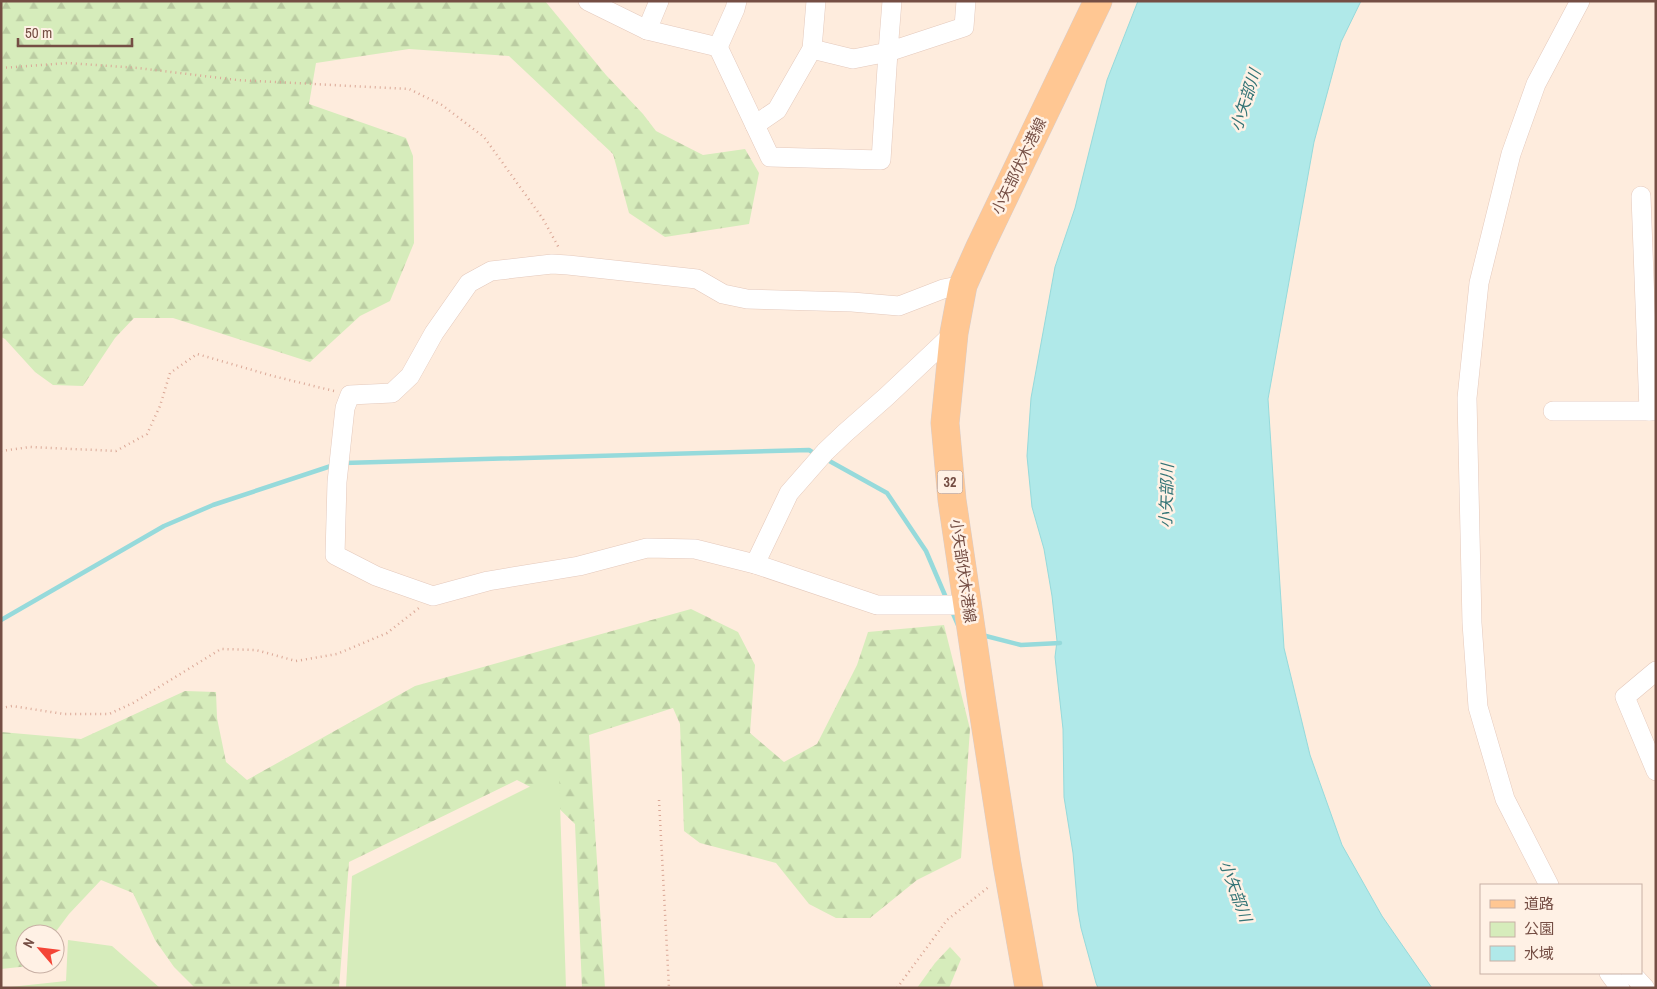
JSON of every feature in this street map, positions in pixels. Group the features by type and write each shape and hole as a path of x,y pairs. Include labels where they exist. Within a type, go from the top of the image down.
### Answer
{"main road":[{"name":"小矢部伏木港線","path":"1029,988 1008,871 952,500 944,423 954,333 963,285 1098,1"}],"street":[{"path":"588,1 647,30 718,47"},
{"path":"647,30 658,1"},
{"path":"737,1 718,47 770,157 881,160 892,1"},
{"path":"755,125 777,110 812,49 816,1"},
{"path":"812,49 853,59 888,52 964,26 966,1"},
{"path":"1550,884 1505,799 1478,707 1472,623 1467,398 1479,283 1511,154 1536,84 1580,1"},
{"path":"1553,411 1652,411 1640,196"},
{"path":"963,285 942,289 899,306 852,302 747,299 723,294 697,279 568,265 552,264 491,271 469,283 434,333 410,376 392,393 350,395 345,408 337,482 335,555 376,576 433,596 488,581 579,566 647,548 694,549 755,564 877,604 968,606"},
{"path":"755,564 789,493 825,452 954,333"},
{"path":"1656,671 1625,697 1656,771"},
{"path":"1610,974 1620,988"},
{"path":"1632,974 1645,988"}],"path":[{"path":"1,68 68,63 138,68 237,80 409,89 442,106 484,137 543,219 568,265"},
{"path":"1,451 30,447 116,451 147,434 160,406 170,373 197,354 273,376 350,395"},
{"path":"1,708 12,706 64,714 109,714 133,703 220,649 256,650 296,661 337,654 387,633 433,596"},
{"path":"659,800 669,988"},
{"path":"897,988 947,920 1008,871"}],"green space":[{"path":"1,1 545,1 606,75 643,114 656,131 703,155 745,149 759,173 749,224 665,237 629,213 613,154 509,56 409,49 316,63 309,104 406,138 413,156 414,243 390,301 360,316 310,362 173,318 134,318 115,338 83,386 53,385 35,372 1,337"},
{"path":"691,609 738,632 755,665 750,733 784,762 817,744 857,665 868,632 944,625 970,729 961,858 917,880 870,918 836,918 809,904 776,863 700,843 684,831 680,724 673,708 589,735 605,988 582,988 575,824 544,794 517,780 349,862 339,988 195,988 174,967 155,940 133,893 101,880 62,924 15,924 15,968 1,969 1,732 81,739 185,691 216,692 217,718 226,762 247,780 415,686"},
{"path":"559,772 566,988 346,988 352,876"},
{"path":"68,940 112,946 160,988 1,988 66,981"},
{"path":"950,947 961,959 949,988 917,988 935,963"}],"water":[{"name":"小矢部川","path":"1138,1 1361,1 1341,42 1314,142 1268,399 1284,648 1310,755 1342,845 1382,916 1432,988 1098,988 1096,983 1078,911 1073,853 1064,797 1063,729 1055,657 1057,641 1052,596 1044,549 1032,507 1027,456 1031,398 1055,267 1075,208 1107,80"}],"waterway":[{"path":"344,463 809,450 817,455"},
{"path":"824,458 887,493 926,551 947,600"},
{"path":"1,620 164,526 213,505 334,465"},
{"path":"951,609 958,625"},
{"path":"982,635 1021,645 1060,643"}]}
